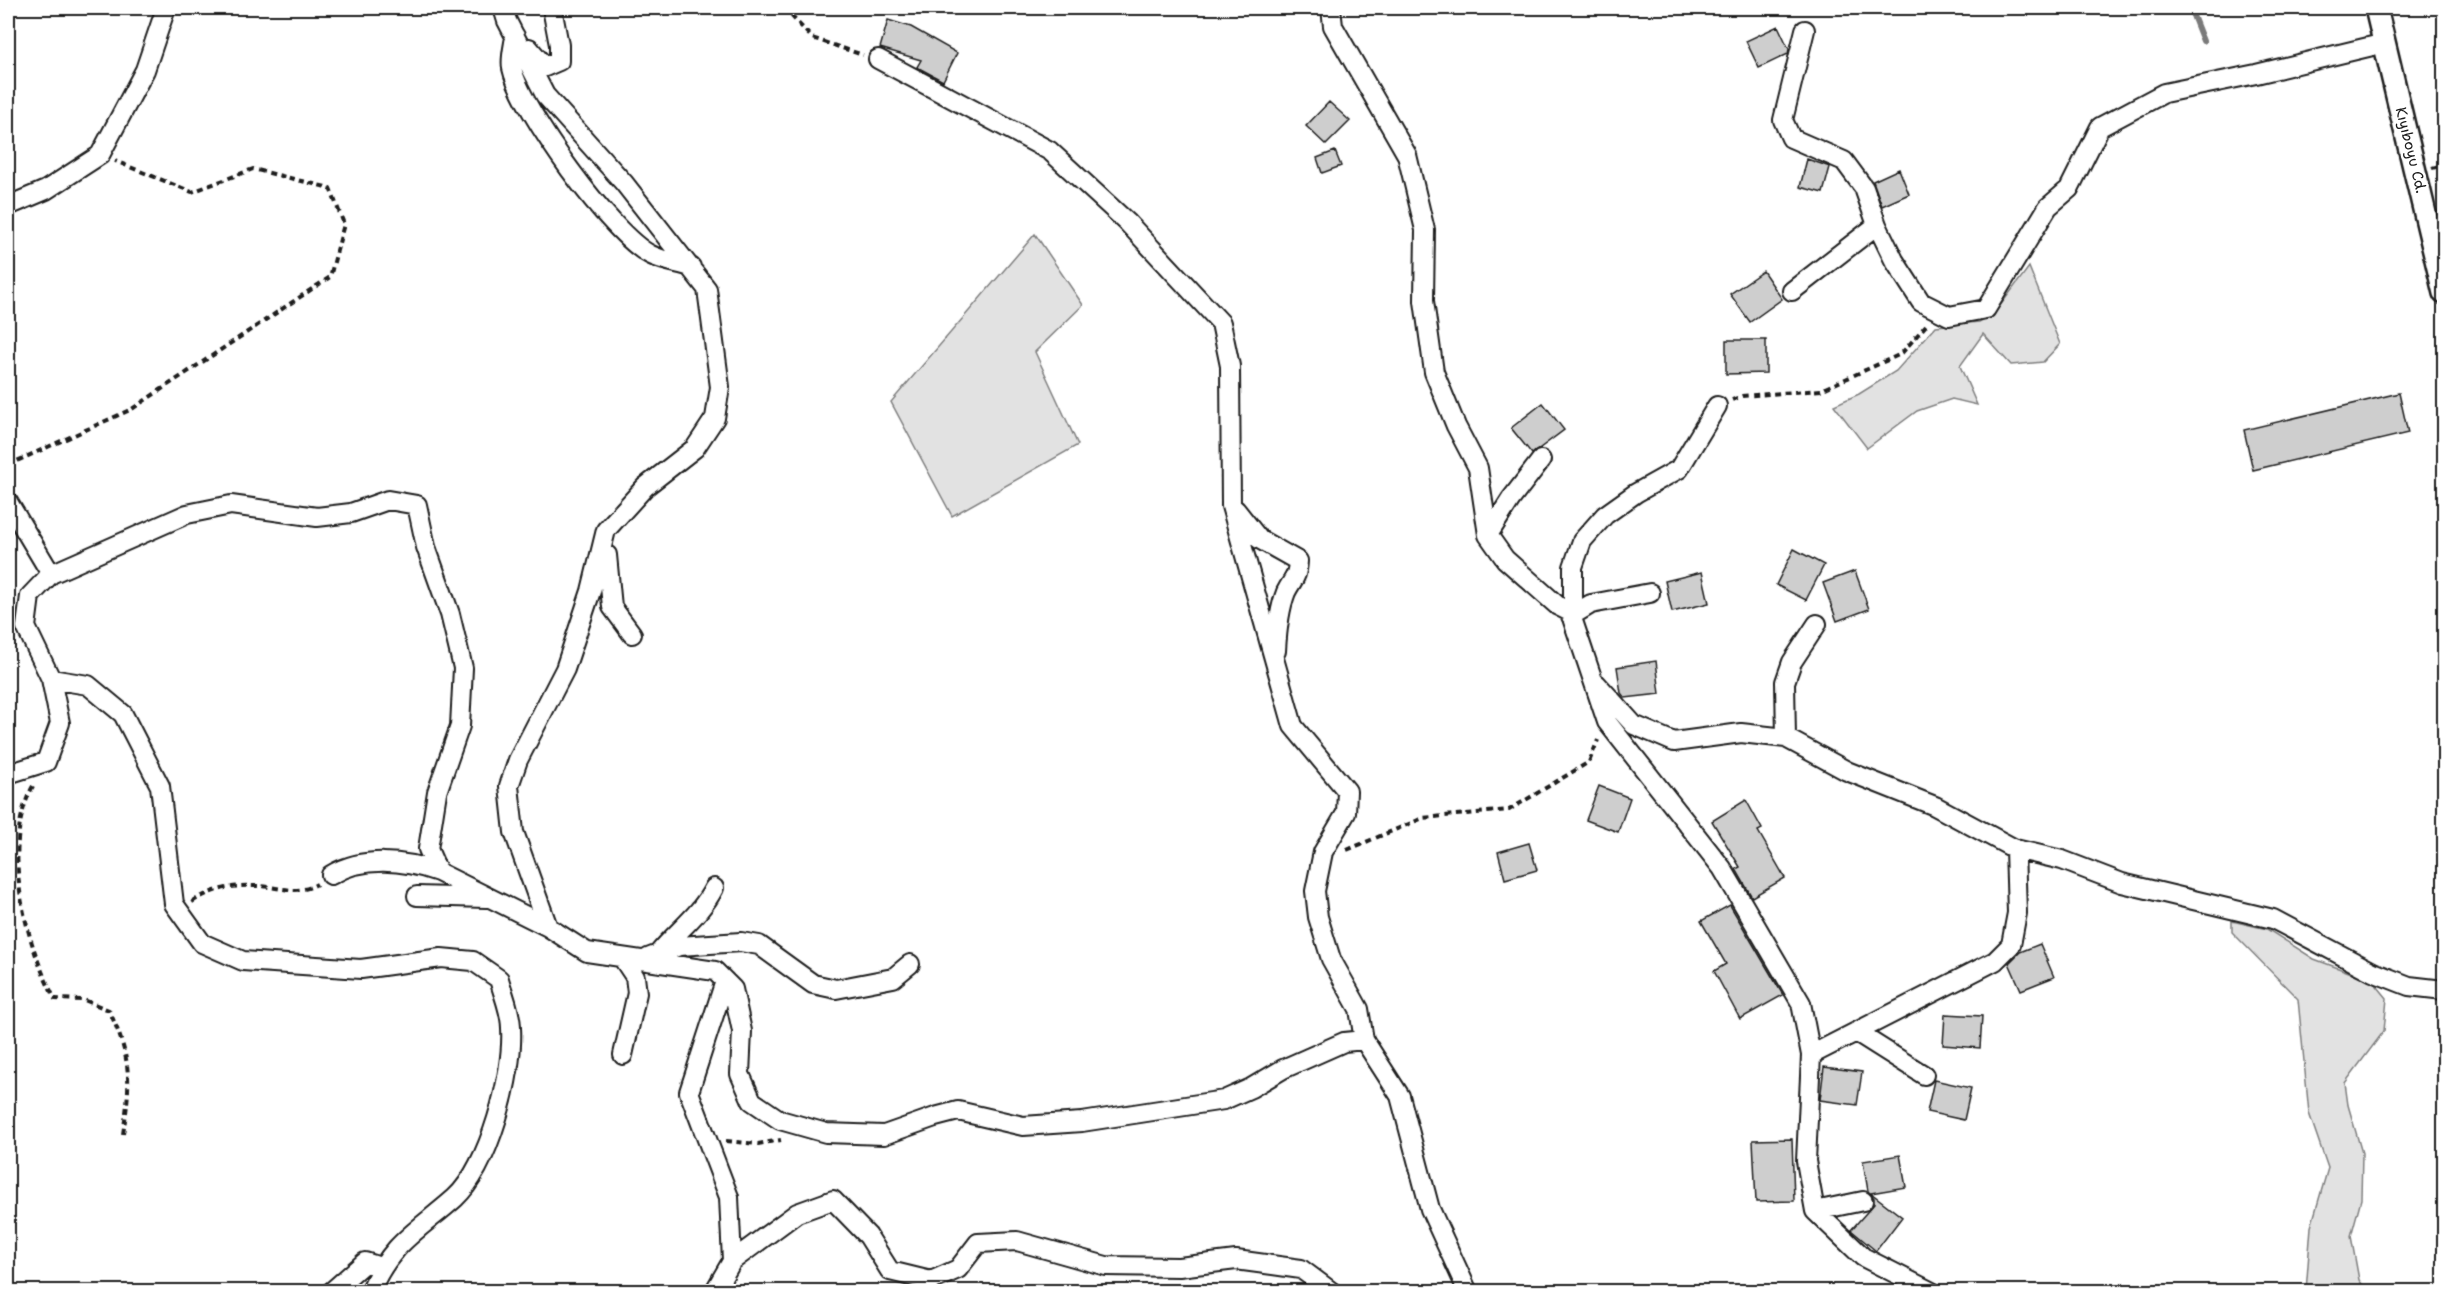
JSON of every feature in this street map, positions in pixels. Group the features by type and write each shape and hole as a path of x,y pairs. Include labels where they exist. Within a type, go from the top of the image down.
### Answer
{"street":[{"path":"8,207 46,190 100,155 145,70 166,8"},
{"path":"508,22 545,67 559,61 559,45 552,8"},
{"path":"1331,8 1333,26 1407,155 1425,230 1424,302 1434,372 1456,426 1478,468 1488,535 1505,559 1570,614"},
{"name":"Kıyıboyu Cd.","path":"2376,8 2440,252 2445,293"},
{"path":"508,22 545,95 624,183 707,289 720,387 715,418 694,448 645,487 606,530 591,591 565,669 518,760 509,786 514,831 548,927"},
{"path":"508,22 512,67 523,98 603,213 625,237 651,255 691,267"},
{"path":"1805,30 1783,120 1791,138 1844,161 1864,188 1877,225 1894,260 1920,302 1949,316 1986,309 2048,207 2068,189 2100,127 2164,93 2385,43"},
{"path":"878,59 1050,151 1127,222 1221,322 1230,366 1232,506 1293,726 1347,791 1346,813 1323,852 1315,891 1318,917 1331,959 1359,1009 1364,1040 1400,1096 1430,1209 1468,1292"},
{"path":"1792,291 1877,225"},
{"path":"1717,406 1679,469 1605,515 1582,541 1573,567 1573,599 1570,614 1607,722 1722,868 1801,1003 1811,1055 1806,1161 1815,1211 1863,1257 1932,1292"},
{"path":"1488,535 1511,499 1541,460"},
{"path":"8,774 46,762 60,723 51,679 26,627 30,596 51,574 187,514 231,506 317,517 351,513 388,500 417,505 426,547 450,614 463,668 460,726 437,792 428,849 438,872"},
{"path":"8,502 51,574"},
{"path":"1232,506 1259,539 1298,561 1297,578 1286,592 1277,631 1276,668"},
{"path":"606,530 607,578 612,607 632,634"},
{"path":"1570,614 1590,603 1650,593"},
{"path":"1786,738 1785,682 1792,663 1817,624"},
{"path":"1590,676 1634,725 1674,742 1741,733 1786,738 1847,771 1935,806 2015,849 2062,860 2122,883 2273,919 2373,972 2409,987 2445,990"},
{"path":"51,679 88,685 123,714 160,786 174,904 202,943 243,961 361,969 441,958 473,961 499,979 512,1027 503,1103 475,1175 456,1197 407,1237 381,1267 370,1292"},
{"path":"1811,1055 1995,961 2011,945 2017,913 2015,849"},
{"path":"331,874 348,865 413,863 494,898 548,927 587,952 622,959 649,958 715,971 733,989 742,1031 740,1074 752,1101 780,1120 826,1133 884,1135 958,1111 1023,1126 1082,1122 1224,1100 1251,1088 1283,1069 1344,1042 1364,1040"},
{"path":"649,958 705,908 714,888"},
{"path":"417,896 494,898"},
{"path":"649,958 679,946 716,942 759,945 813,984 836,989 893,978 910,964"},
{"path":"622,959 635,977 638,993 623,1055"},
{"path":"725,981 688,1092 729,1197 732,1261"},
{"path":"1856,1032 1924,1075"},
{"path":"714,1292 732,1261 797,1213 833,1200 868,1236 890,1271 931,1281 958,1269 978,1243 1017,1241 1106,1266 1179,1267 1236,1260 1301,1269 1332,1292"},
{"path":"1815,1211 1863,1201"},
{"path":"331,1292 365,1262 381,1267"}],"path":[{"path":"784,8 812,38 878,59"},
{"path":"8,465 132,409 330,277 344,224 330,188 253,169 192,192 100,155"},
{"path":"1717,406 1742,396 1821,390 1901,354 1938,310"},
{"path":"1342,856 1349,847 1423,818 1509,810 1589,762 1607,722"},
{"path":"46,762 28,795 20,825 17,872 26,924 38,967 55,999 84,1000 109,1010 124,1042 130,1086 123,1134"},
{"path":"178,910 211,890 258,886 289,891 307,890 331,874"},
{"path":"707,1138 758,1144 793,1138"}],"shaded area":[{"path":"1035,234 1083,305 1035,352 1078,445 952,516 891,402"},
{"path":"2029,267 2060,344 2043,362 2011,365 1983,334 1960,366 1977,405 1952,399 1917,411 1867,448 1834,405 1859,394 1896,371 1936,326 1979,322 1994,314"},
{"path":"2232,921 2267,929 2314,959 2373,981 2387,998 2384,1031 2345,1083 2348,1105 2362,1153 2361,1199 2351,1236 2359,1280 2367,1291 2306,1291 2311,1227 2328,1168 2309,1113 2298,999 2232,932"}],"building":[{"path":"888,20 911,27 957,53 943,81 917,67 921,60 880,48"},
{"path":"1778,26 1789,49 1788,54 1759,68 1746,41"},
{"path":"1329,102 1350,121 1326,145 1306,126"},
{"path":"1335,151 1341,166 1322,173 1317,158"},
{"path":"1807,159 1830,167 1823,193 1800,187"},
{"path":"1899,169 1909,194 1882,206 1873,181"},
{"path":"1763,271 1782,299 1750,322 1730,294"},
{"path":"1726,340 1766,340 1766,373 1726,374"},
{"path":"2399,393 2408,433 2253,470 2244,430"},
{"path":"1543,403 1564,430 1532,454 1511,428"},
{"path":"1794,549 1824,565 1806,600 1776,585"},
{"path":"1855,571 1869,609 1837,621 1823,583"},
{"path":"1702,572 1709,603 1672,612 1665,581"},
{"path":"1656,661 1660,694 1625,698 1621,693 1617,667"},
{"path":"1599,786 1630,798 1618,832 1586,820"},
{"path":"1746,800 1762,829 1758,831 1785,878 1752,897 1736,869 1740,867 1712,821"},
{"path":"1529,843 1537,870 1505,879 1498,852"},
{"path":"1730,905 1783,995 1740,1019 1714,971 1726,964 1701,921"},
{"path":"2040,944 2054,977 2021,990 2009,963 2020,952"},
{"path":"1945,1014 1982,1016 1980,1048 1943,1045"},
{"path":"1824,1067 1862,1072 1857,1105 1820,1100"},
{"path":"1934,1080 1971,1088 1964,1120 1927,1112"},
{"path":"1792,1139 1794,1201 1756,1202 1753,1140"},
{"path":"1900,1155 1906,1187 1871,1193 1902,1217 1876,1251 1851,1230 1874,1204 1874,1198 1868,1191 1863,1161"}],"waterway":[{"path":"2190,8 2203,41"}]}
